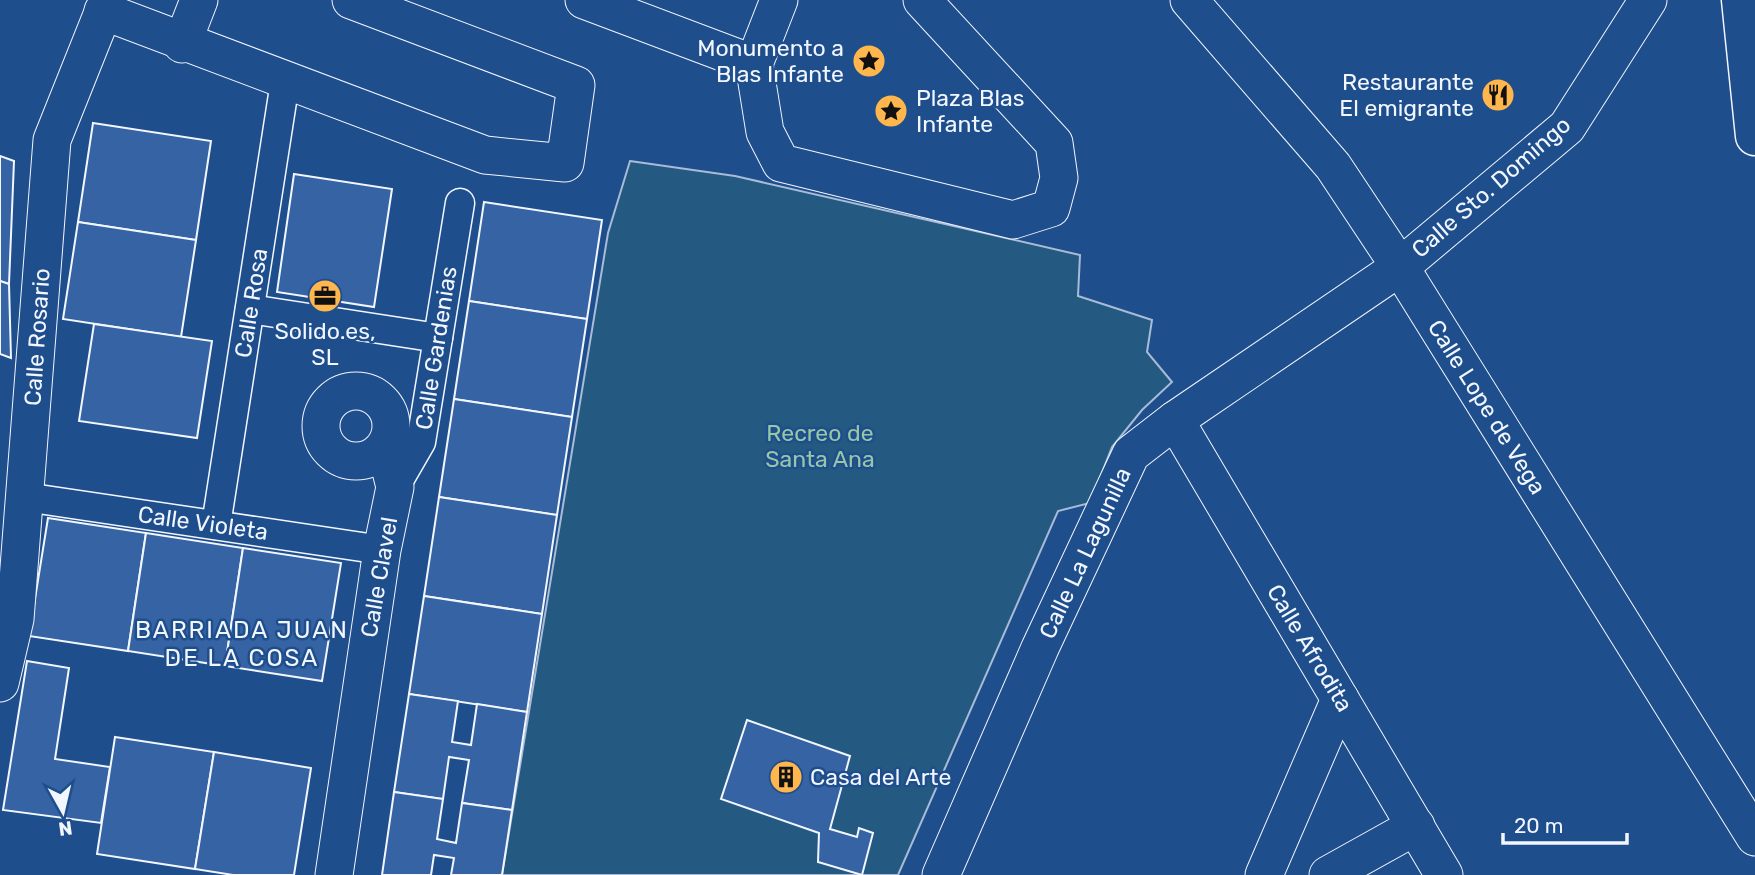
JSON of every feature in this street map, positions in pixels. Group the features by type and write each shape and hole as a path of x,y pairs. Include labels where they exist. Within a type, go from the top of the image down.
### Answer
{"main road":[{"path":"1741,0 1755,136"}],"street":[{"path":"182,44 199,0"},
{"path":"106,6 182,44 485,155 565,163 576,85 351,0"},
{"path":"584,0 754,64"},
{"path":"779,0 754,64 765,132 781,163 1013,219 1051,208 1059,178 1054,142 922,0"},
{"name":"Calle Lope de Vega","path":"1189,0 1333,166 1400,267 1755,836"},
{"name":"Calle Sto. Domingo","path":"1400,267 1567,127 1648,0"},
{"name":"Calle Rosario","path":"0,683 15,619 52,140 106,6"},
{"name":"Calle Rosa","path":"216,525 285,82"},
{"name":"Calle Gardenias","path":"395,487 421,442 460,202"},
{"name":"Calle La Lagunilla","path":"941,875 1040,648 1131,454 1175,420 1400,267"},
{"path":"250,309 438,338"},
{"name":"Calle Afrodita","path":"1175,420 1444,875"},
{"name":"Calle Clavel","path":"334,875 382,550 395,487 385,447"},
{"name":"Calle Violeta","path":"25,497 382,550"},
{"path":"1264,875 1340,699"},
{"path":"1328,875 1416,826"}],"green space":[{"name":"Recreo de Santa Ana","path":"630,161 735,176 1080,255 1078,296 1152,320 1147,352 1172,382 1142,410 1112,447 1090,503 1058,511 898,875 502,875 608,233"}],"building":[{"path":"93,123 211,141 196,240 78,222"},
{"path":"0,156 14,161 9,284 0,281"},
{"path":"294,174 392,189 374,307 277,292"},
{"path":"484,202 602,220 587,319 469,301"},
{"path":"78,222 196,240 181,337 63,319"},
{"path":"0,281 9,284 11,358 0,354"},
{"path":"469,301 587,319 572,417 454,399"},
{"path":"94,324 212,341 197,438 79,421"},
{"path":"454,399 572,417 557,515 439,497"},
{"path":"439,497 557,515 542,614 424,596"},
{"path":"48,518 146,533 128,651 29,636"},
{"path":"146,533 243,548 225,666 128,651"},
{"path":"243,548 341,563 322,681 225,666"},
{"path":"424,596 542,614 527,712 409,694"},
{"path":"27,661 69,668 55,759 110,767 101,823 3,810"},
{"path":"409,694 458,701 452,742 471,745 477,704 527,712 512,810 462,803 469,760 449,757 443,799 394,792"},
{"name":"Casa del Arte","path":"747,720 850,756 830,829 857,837 859,828 873,833 862,875 818,862 819,833 721,799"},
{"path":"115,737 214,752 195,869 97,854"},
{"path":"214,752 311,768 294,875 233,875 195,869"},
{"path":"394,792 443,799 437,839 456,843 462,803 512,810 502,875 451,875 454,858 434,855 431,875 382,875"}],"place":[{"name":"Monumento a Blas Infante","path":"869,61"},
{"name":"Restaurante El emigrante","path":"1498,95"},
{"name":"Plaza Blas Infante","path":"891,111"},
{"name":"Solido.es, SL","path":"325,296"},
{"name":"Casa del Arte","path":"786,777"}],"district":[{"name":"BARRIADA JUAN DE LA COSA","path":"242,644"}]}
